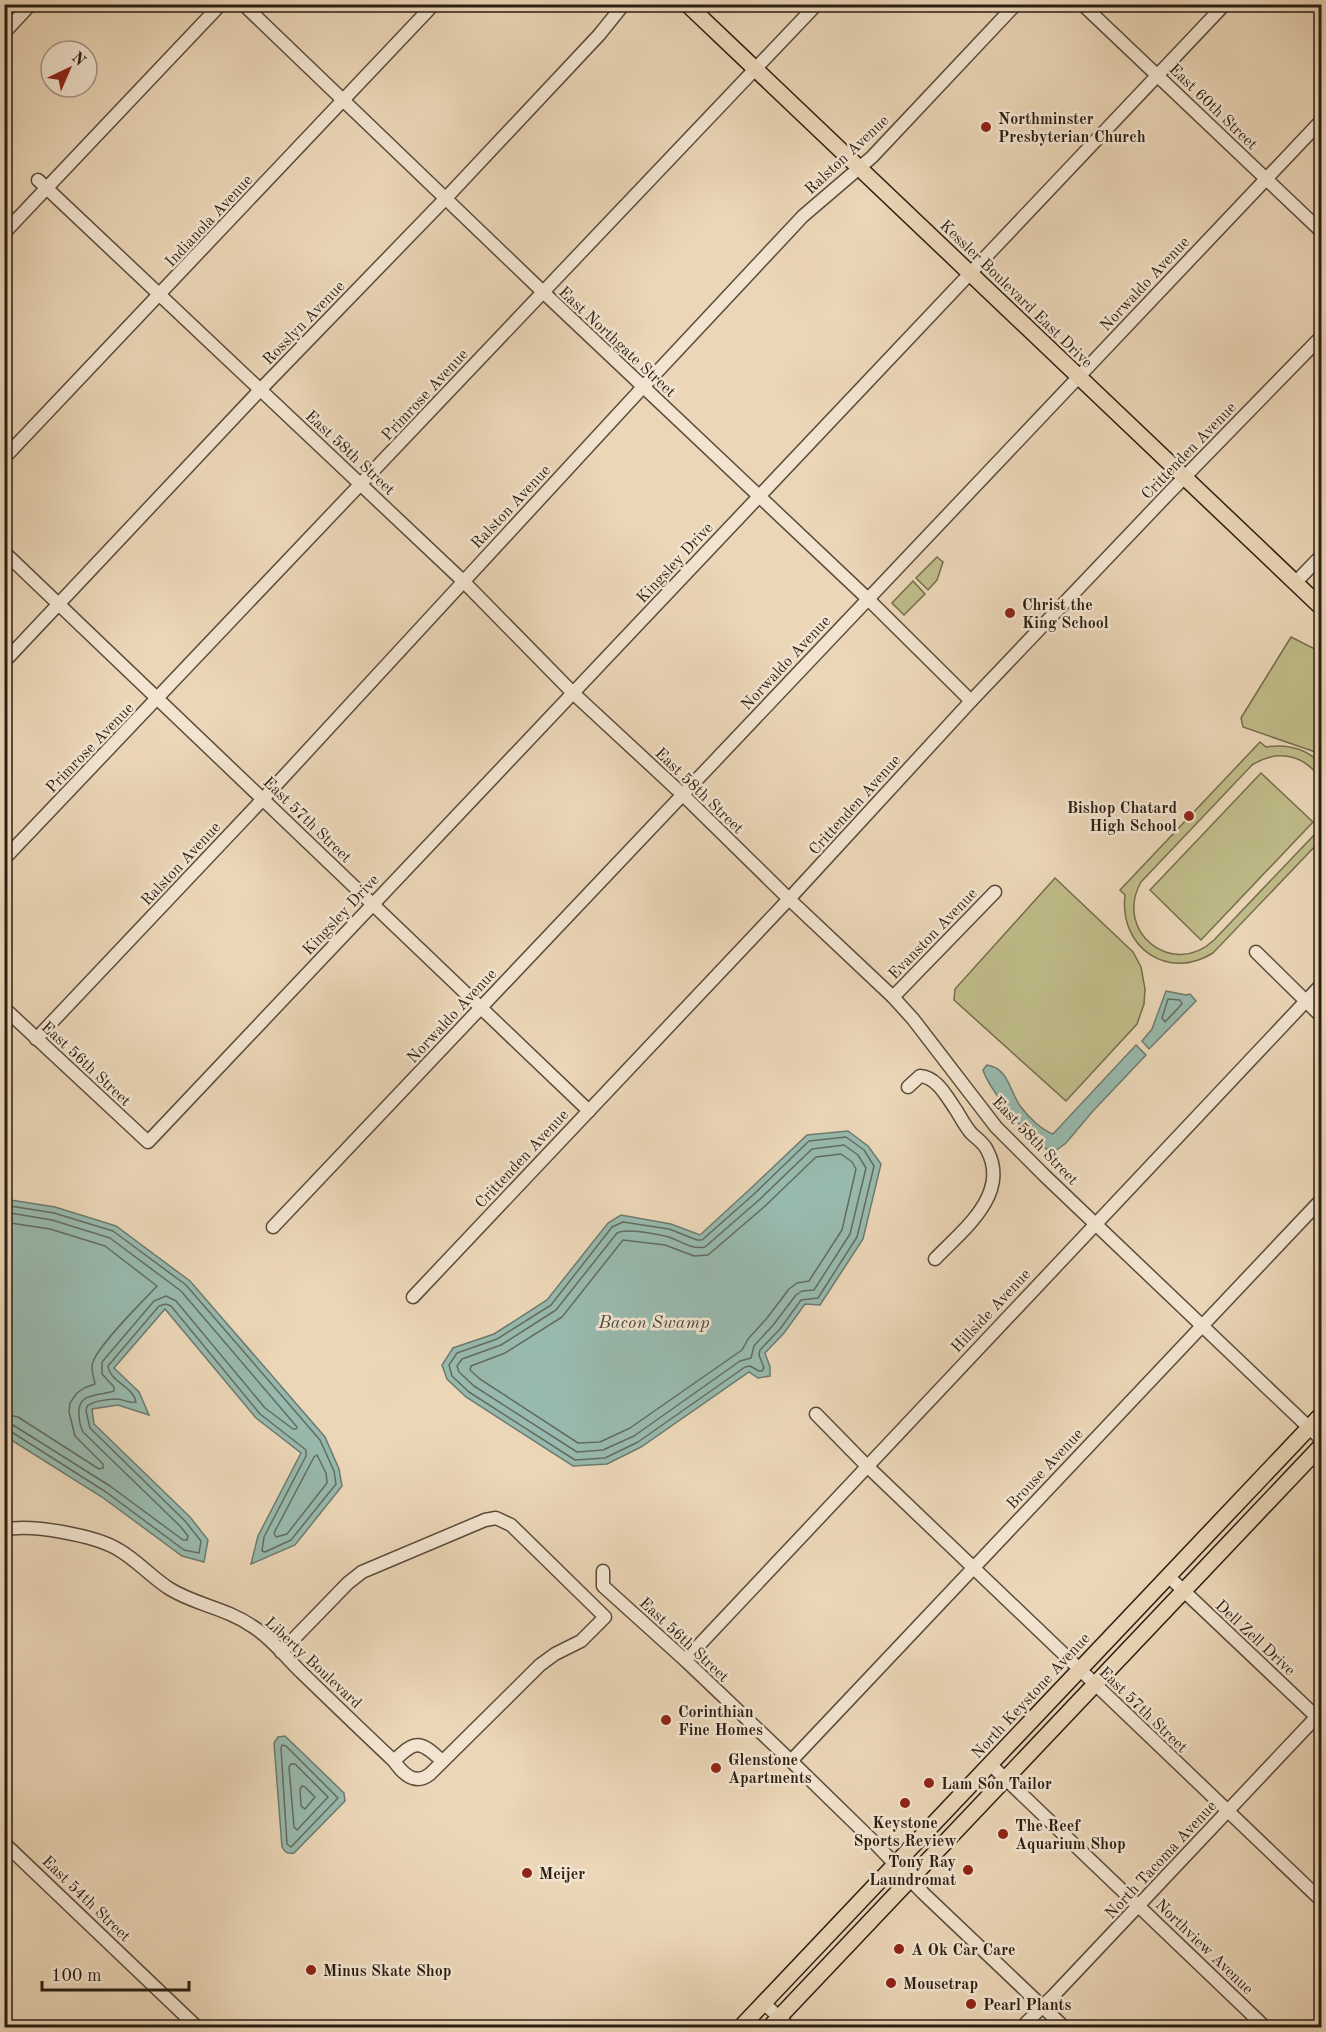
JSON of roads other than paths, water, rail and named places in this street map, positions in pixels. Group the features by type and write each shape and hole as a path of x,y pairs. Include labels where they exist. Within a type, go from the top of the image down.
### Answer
{"main road":[{"name":"Kessler Boulevard East Drive","path":"687,4 1322,608"},
{"name":"North Keystone Avenue","path":"740,2028 1322,1414"},
{"path":"779,2024 910,1880 1322,1444"}],"street":[{"path":"4,33 31,4"},
{"path":"4,233 42,184 221,4"},
{"name":"East Northgate Street","path":"243,4 868,599 971,701"},
{"name":"Indianola Avenue","path":"4,458 434,4"},
{"name":"Rosslyn Avenue","path":"4,662 260,390 446,198 604,29 624,4"},
{"name":"Primrose Avenue","path":"4,859 817,4"},
{"name":"Ralston Avenue","path":"36,1039 263,799 803,216 859,168 1016,4"},
{"name":"East 60th Street","path":"1083,4 1322,232"},
{"name":"Kingsley Drive","path":"148,1142 1225,4"},
{"name":"Norwaldo Avenue","path":"273,1227 1322,120"},
{"name":"East 58th Street","path":"42,184 362,484 463,581 573,693 682,794 893,997 913,1019 996,1127 1322,1440"},
{"name":"Crittenden Avenue","path":"413,1297 789,899 971,701 1168,493 1322,336"},
{"name":"East 57th Street","path":"4,552 589,1111"},
{"path":"1295,583 1322,555"},
{"name":"Evanston Avenue","path":"893,997 995,892"},
{"path":"1256,952 1322,1017"},
{"name":"Hillside Avenue","path":"685,1660 1322,984"},
{"name":"East 56th Street","path":"4,1008 148,1142"},
{"path":"908,1086 920,1076 927,1077 937,1084 971,1132 987,1148 992,1162 989,1198 978,1214 935,1259"},
{"path":"980,1141 996,1127"},
{"name":"Brouse Avenue","path":"791,1761 1322,1199"},
{"name":"East 57th Street","path":"816,1414 866,1466 1322,1901"},
{"name":"Liberty Boulevard","path":"4,1530 20,1528 54,1531 111,1545 177,1593 242,1619 281,1652 407,1776 420,1780 430,1774 533,1670 550,1657 586,1638 605,1617 512,1525 496,1518 485,1520 362,1572 348,1583 281,1652"},
{"name":"East 56th Street","path":"603,1571 603,1586 791,1761 910,1880 1065,2028"},
{"name":"Dell Zell Drive","path":"1168,1576 1320,1716"},
{"name":"North Tacoma Avenue","path":"1021,2028 1320,1716"},
{"path":"394,1761 407,1748 420,1744 442,1761"},
{"name":"Northview Avenue","path":"990,1764 1266,2028"},
{"name":"East 54th Street","path":"4,1843 198,2028"},
{"path":"764,2003 779,2024"}],"water":[{"path":"1166,991 1190,994 1196,1001 1149,1049 1142,1041 1152,1029"},
{"path":"1136,1045 1146,1055 1066,1143 1054,1152 1045,1148 1024,1130 994,1091 983,1070 987,1065 1000,1071 1024,1111 1031,1119 1053,1134"},
{"name":"Bacon Swamp","path":"848,1131 868,1146 881,1164 863,1239 820,1305 805,1304 784,1333 765,1353 770,1367 770,1376 758,1378 749,1372 641,1447 607,1464 573,1466 466,1397 447,1379 442,1365 453,1348 494,1334 547,1300 608,1223 621,1215 671,1224 700,1235 807,1135"},
{"path":"4,1199 55,1207 116,1226 190,1281 325,1437 339,1469 342,1486 295,1545 251,1564 258,1536 301,1453 256,1418 165,1309 114,1368 139,1392 149,1415 118,1405 92,1409 94,1424 190,1517 208,1540 204,1562 182,1556 102,1497 5,1436"},
{"path":"285,1736 344,1793 345,1801 294,1853 286,1852 282,1847 274,1743 278,1737"}],"place":[{"name":"Northminster Presbyterian Church","path":"986,127"},
{"name":"Christ the King School","path":"1010,613"},
{"name":"Bishop Chatard High School","path":"1189,816"},
{"name":"Corinthian Fine Homes","path":"666,1720"},
{"name":"Glenstone Apartments","path":"716,1768"},
{"name":"Lam Son Tailor","path":"929,1783"},
{"name":"Keystone Sports Review","path":"905,1803"},
{"name":"The Reef Aquarium Shop","path":"1003,1834"},
{"name":"Tony Ray Laundromat","path":"968,1870"},
{"name":"Meijer","path":"527,1873"},
{"name":"A Ok Car Care","path":"899,1949"},
{"name":"Minus Skate Shop","path":"311,1970"},
{"name":"Mousetrap","path":"891,1983"},
{"name":"Pearl Plants","path":"971,2004"}]}
